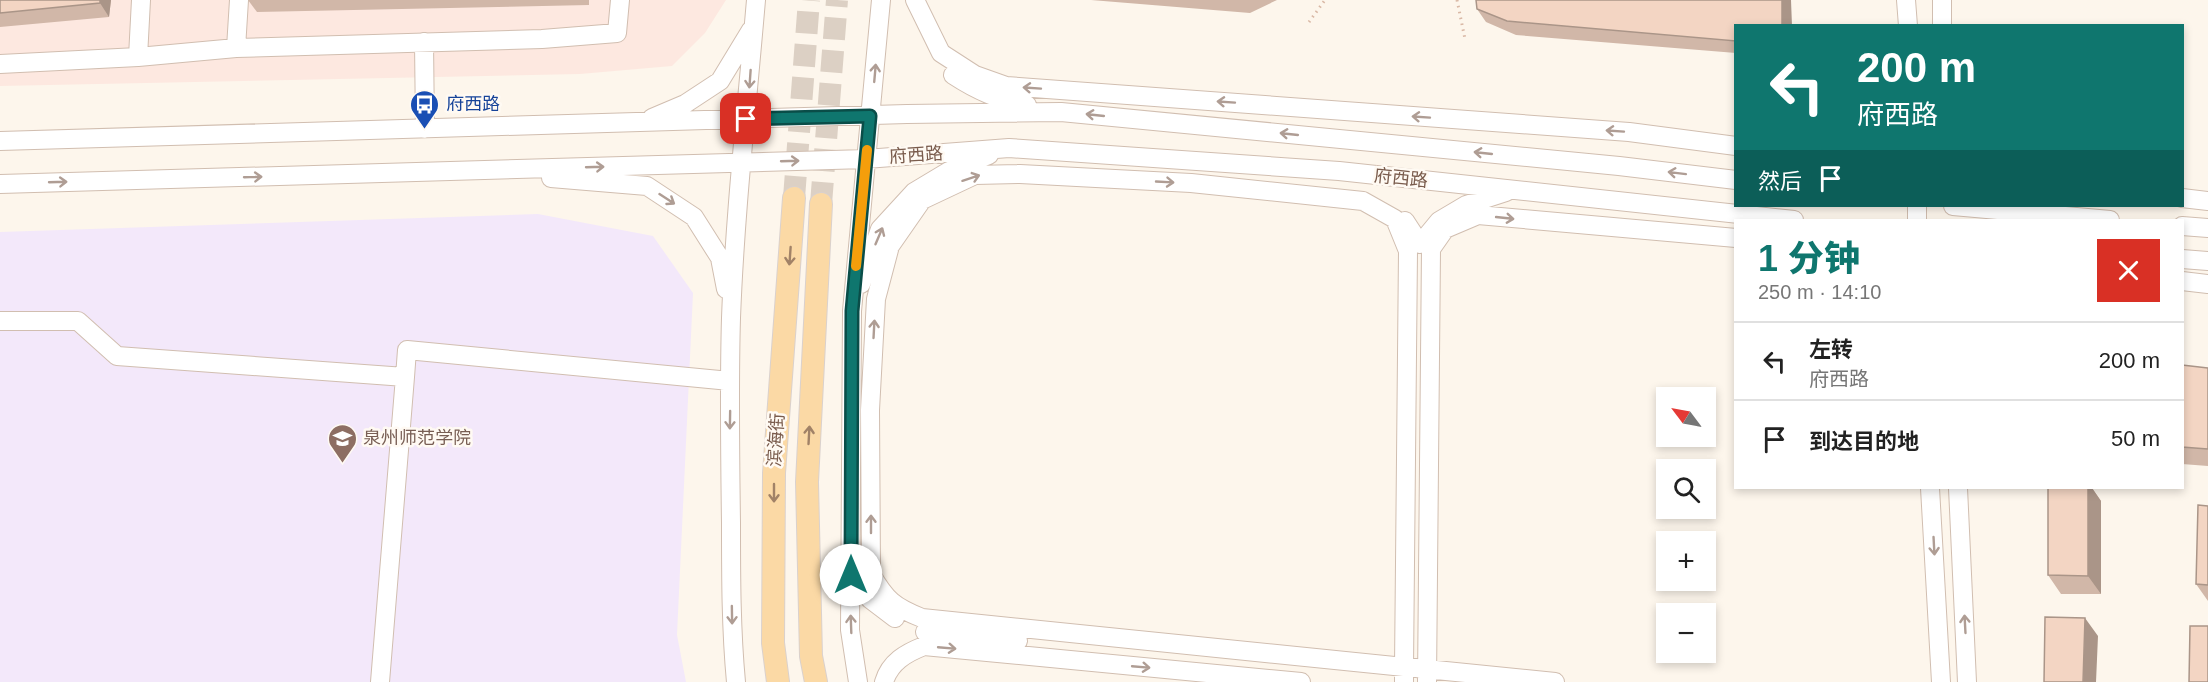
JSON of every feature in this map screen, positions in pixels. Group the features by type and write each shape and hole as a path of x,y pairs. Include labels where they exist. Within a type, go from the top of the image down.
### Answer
{"main road":[{"name":"滨海街","path":"778,682 773,644 774,473 794,198"},
{"name":"滨海街","path":"816,682 812,656 807,482 821,204"}],"street":[{"path":"138,57 141,0"},
{"path":"236,48 239,0"},
{"path":"0,64 138,57 236,48 542,39 617,33 620,0"},
{"path":"736,682 732,629 731,318 740,162 756,0"},
{"path":"858,682 850,630 852,311 881,0"},
{"path":"903,0 933,62 972,87 998,99 1061,112"},
{"path":"915,0 941,53 975,75 1006,86 1629,132 1734,146"},
{"path":"1906,0 1908,24"},
{"path":"1942,0 1942,24"},
{"path":"643,122 685,104 720,81 754,26"},
{"path":"424,42 425,129"},
{"name":"府西路","path":"0,141 1061,112 1619,166 1734,180"},
{"path":"852,311 880,229 914,192 949,171 1009,148"},
{"name":"府西路","path":"0,184 866,159 1009,148 1339,171 1785,219"},
{"path":"465,170 647,186 694,217 720,258 731,318"},
{"path":"1339,171 1401,214 1419,244 1418,677"},
{"path":"1020,174 1191,183 1363,201 1395,219 1408,251 1418,677 922,618 899,609 881,592 872,574 870,410 876,299 890,246 922,200 975,175 1020,174"},
{"path":"1419,244 1439,221 1466,205 1511,190"},
{"path":"2184,198 2208,201"},
{"path":"1964,207 2099,219"},
{"path":"1418,677 1431,249 1445,229 1478,215 1734,238"},
{"path":"2184,226 2208,228"},
{"path":"2184,259 2208,261"},
{"path":"2184,281 2208,284"},
{"path":"0,321 78,321 117,356 405,377"},
{"path":"380,682 407,350 730,381"},
{"path":"1930,489 1941,682"},
{"path":"1958,489 1967,682"},
{"path":"851,575 870,599 896,618 925,632 1418,677 1555,682"},
{"path":"870,682 876,668 895,645 925,632"},
{"path":"884,682 886,675 903,654 924,646 1300,682"}],"path":[{"path":"1309,22 1325,0"},
{"path":"1457,0 1465,39"}],"shaded area":[{"path":"0,0 726,0 705,33 672,66 580,74 0,86"},
{"name":"泉州师范学院","path":"538,214 653,236 693,293 677,635 686,682 0,682 0,232"}],"building":[{"path":"0,0 100,0 100,3 0,13"},
{"path":"1476,0 1782,0 1782,24 1734,24 1734,41 1507,21 1477,9"},
{"path":"2184,365 2208,368 2208,449 2184,447"},
{"path":"2048,489 2088,489 2088,576 2048,575"},
{"path":"2198,505 2208,506 2208,585 2196,584"},
{"path":"2045,617 2085,618 2083,682 2044,682"},
{"path":"2190,626 2208,626 2208,682 2189,682"}],"tunnel":[{"path":"794,198 809,0"},
{"path":"821,204 837,0"}],"slow traffic":[{"path":"856,266 867,150"}],"place":[{"name":"府西路","path":"425,130"},
{"name":"泉州师范学院","path":"342,464"}],"route":[{"path":"746,119 870,116 852,311 851,575"}]}
